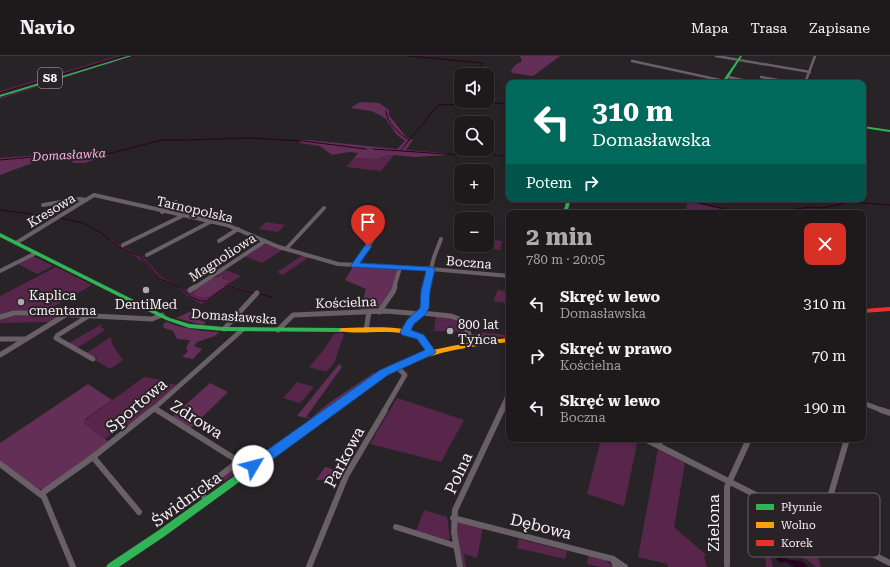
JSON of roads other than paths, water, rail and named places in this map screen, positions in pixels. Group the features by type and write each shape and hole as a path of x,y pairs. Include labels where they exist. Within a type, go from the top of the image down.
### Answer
{"main road":[{"path":"99,64 127,56"},
{"path":"99,64 131,56"},
{"path":"723,80 740,58"},
{"name":"S8","path":"0,95 99,64"},
{"name":"S8","path":"0,95 99,64"},
{"path":"866,127 890,131"},
{"name":"Domasławska","path":"0,235 162,315 189,326 242,330 366,330 405,332 421,337 431,352"},
{"path":"866,312 890,309"},
{"name":"Świdnicka","path":"111,567 162,533 384,372 431,352 466,344 506,340"}],"street":[{"path":"716,56 740,58 810,72"},
{"path":"806,80 815,56"},
{"path":"636,57 632,61 723,80"},
{"path":"761,77 778,80"},
{"name":"Kresowa","path":"16,243 94,195 97,196"},
{"name":"Tarnopolska","path":"97,196 238,229 286,249"},
{"path":"43,205 79,199 86,200"},
{"path":"162,212 176,202"},
{"path":"286,249 324,208"},
{"path":"123,245 182,216"},
{"path":"147,255 210,222"},
{"path":"219,241 238,229"},
{"path":"355,266 375,236"},
{"path":"405,332 410,322 422,313 425,308 425,291 437,247 441,239"},
{"name":"Magnoliowa","path":"190,290 265,241"},
{"name":"Boczna","path":"286,249 338,264 431,269 506,276"},
{"path":"0,271 36,253"},
{"path":"379,312 393,292 400,268"},
{"path":"224,329 257,293"},
{"path":"366,330 369,312"},
{"name":"Kościelna","path":"278,330 293,315 369,312 422,313"},
{"path":"0,318 16,313 68,313 152,319 162,315"},
{"path":"0,355 68,313"},
{"path":"422,313 451,316 462,320 469,334"},
{"path":"90,315 58,335 56,338 93,359"},
{"name":"Sportowa","path":"41,494 93,457 154,408 242,330"},
{"path":"0,339 25,339"},
{"name":"Parkowa","path":"309,567 346,476 405,375 396,366"},
{"name":"Polna","path":"460,567 453,518 454,510 506,400"},
{"path":"866,404 890,413"},
{"name":"Zdrowa","path":"154,408 235,459 234,465 199,492 206,500"},
{"path":"652,442 752,493"},
{"name":"Zielona","path":"727,565 727,487 748,442"},
{"path":"831,493 846,442"},
{"path":"93,457 139,512"},
{"path":"1,467 41,494 73,567"},
{"name":"Dębowa","path":"453,518 613,559 625,567"},
{"path":"396,528 456,546"},
{"path":"878,557 890,563"},
{"path":"613,559 616,567"}],"waterway":[{"path":"0,93 123,56"},
{"path":"113,62 135,56"},
{"path":"408,56 483,63"},
{"path":"479,68 482,64"},
{"path":"0,97 10,94"},
{"path":"401,150 438,105 506,103"},
{"path":"386,111 391,124 398,132 409,140"},
{"name":"Domasławka","path":"186,140 250,138 303,141 366,149"},
{"name":"Domasławka","path":"0,160 54,155 103,155 162,140 185,140"},
{"name":"Domasławka","path":"373,149 460,155 488,154 506,157"},
{"name":"Domasławka","path":"695,202 729,210"},
{"name":"Domasławka","path":"787,210 811,207 823,208 849,202"},
{"name":"Domasławka","path":"849,202 890,205"},
{"path":"0,210 55,217"},
{"path":"61,218 83,223 101,233 119,247 140,256 159,278 181,288 191,297 200,301 206,301 227,286 255,293"},
{"path":"259,294 272,297"}],"place":[{"name":"DentiMed","path":"146,290"},
{"name":"Kaplica cmentarna","path":"21,302"},
{"name":"800 lat Tyńca","path":"450,331"}]}
